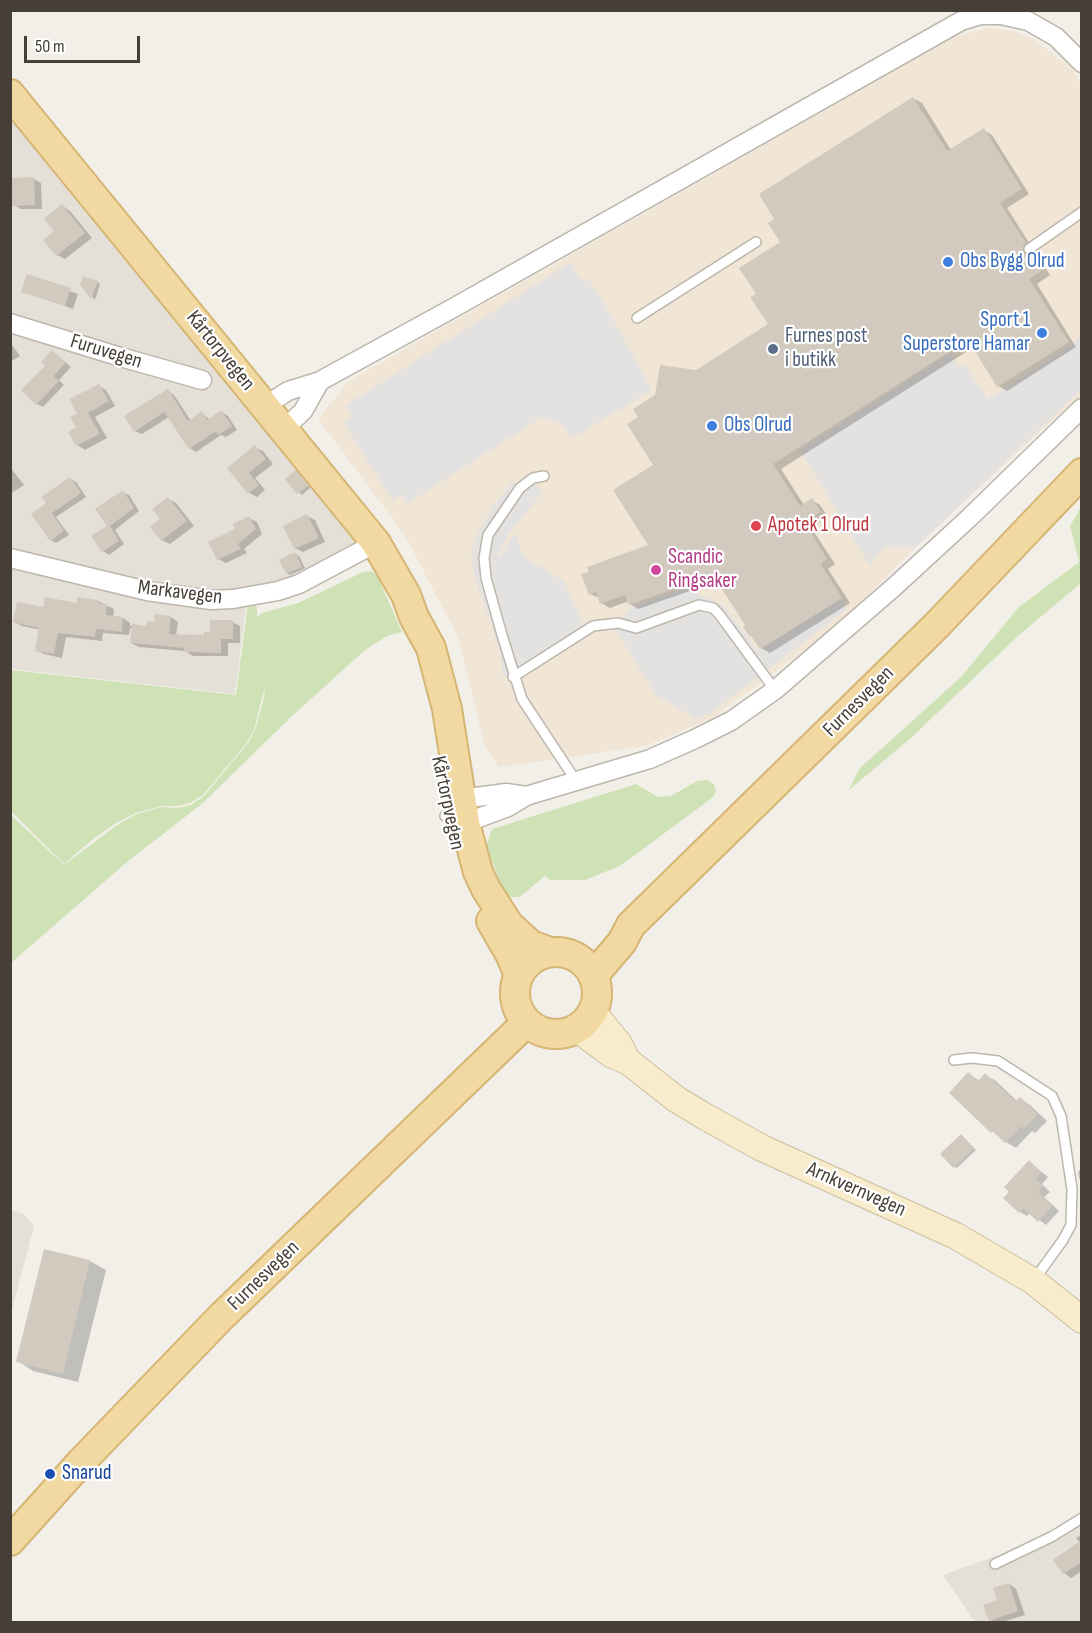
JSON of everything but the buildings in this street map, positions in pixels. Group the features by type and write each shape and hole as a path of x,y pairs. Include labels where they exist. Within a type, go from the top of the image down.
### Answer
{"main road":[{"name":"Kårtorpvegen","path":"10,94 284,429 380,540 414,617 457,813 478,872 498,910 522,938 531,945 550,952"},
{"name":"Furnesvegen","path":"586,968 613,935 631,926 936,626 1082,473"},
{"name":"Kårtorpvegen","path":"457,813 462,869 474,894 510,954 519,975"},
{"path":"550,952 560,952 586,968 596,994 584,1019 568,1031 550,1033 527,1022 521,1014 515,995 519,975 531,960 550,952"},
{"name":"Arnkvernvegen","path":"584,1019 611,1053 629,1062 676,1099 731,1132 956,1236 1033,1281 1082,1320"},
{"name":"Furnesvegen","path":"10,1541 82,1461 221,1317 527,1022"}],"street":[{"path":"265,406 288,391 320,381 485,290 961,21 981,15 1001,15 1028,21 1056,37 1082,63"},
{"name":"Furuvegen","path":"10,323 202,380"},
{"path":"284,429 303,411 320,381"},
{"path":"457,813 508,807 526,795 639,763 731,721 775,690 894,587 1082,408"},
{"name":"Markavegen","path":"10,558 147,591 211,600 233,599 278,591 299,584 380,540"},
{"path":"457,813 506,793 526,795"}],"lane":[{"path":"1029,249 1082,212"},
{"path":"638,318 756,242"},
{"path":"544,476 533,478 520,488 488,535 484,547 486,578 513,677 522,699 576,781"},
{"path":"513,677 593,626 618,623 636,628 699,605 713,608 719,614 775,690"},
{"path":"954,1060 972,1058 998,1061 1052,1096 1061,1116 1072,1189 1071,1225 1063,1240 1033,1281"},
{"path":"995,1564 1053,1536 1082,1518"}],"shaded area":[{"path":"988,28 1013,31 1033,39 1074,70 1081,87 1081,397 1040,431 915,548 835,628 712,718 646,746 499,767 485,747 458,637 404,534 318,419 349,381 956,36"},
{"path":"10,106 359,540 331,560 291,578 248,589 235,694 11,669"},
{"path":"571,262 580,279 590,281 652,390 572,438 562,424 542,417 407,504 401,494 392,500 343,422 352,416 346,405"},
{"path":"1081,335 1081,390 915,548 884,547 870,566 800,450 951,353 959,367 964,364 988,399 1073,344"},
{"path":"514,481 518,485 536,485 543,491 508,535 498,555 501,556 513,534 517,537 521,551 527,559 564,581 584,626 569,641 513,677 503,677 499,648 471,560 472,547 479,531 494,504"},
{"path":"694,585 699,595 723,605 758,651 840,600 847,609 711,713 696,719 656,695 615,629 630,608"},
{"path":"11,1210 24,1214 34,1226 11,1314"},
{"path":"1081,1524 1081,1622 975,1622 943,1575 996,1556 1012,1561"}],"green space":[{"path":"1081,507 1081,583 1019,635 912,737 849,790 859,769 961,677 1019,607 1079,562 1070,526"},
{"path":"371,571 377,575 402,632 387,636 365,650 291,717 203,803 127,862 11,963 10,814 64,865 117,825 137,814 162,807 177,808 191,805 204,796 248,743 255,730 265,686 254,730 246,744 203,795 190,803 162,806 136,813 116,823 92,840 64,864 11,811 11,670 236,695 248,603 257,607 257,617 262,613 298,603 363,572"},
{"path":"707,780 714,784 716,792 712,798 620,866 585,880 550,880 545,876 520,897 506,897 486,846 492,829 636,784 658,797 671,796 697,781"}],"place":[{"name":"Obs Bygg Olrud","path":"948,262"},
{"name":"Sport 1 Superstore Hamar","path":"1042,333"},
{"name":"Furnes post i butikk","path":"773,349"},
{"name":"Obs Olrud","path":"712,426"},
{"name":"Apotek 1 Olrud","path":"756,526"},
{"name":"Scandic Ringsaker","path":"656,570"},
{"name":"Snarud","path":"50,1474"}]}
